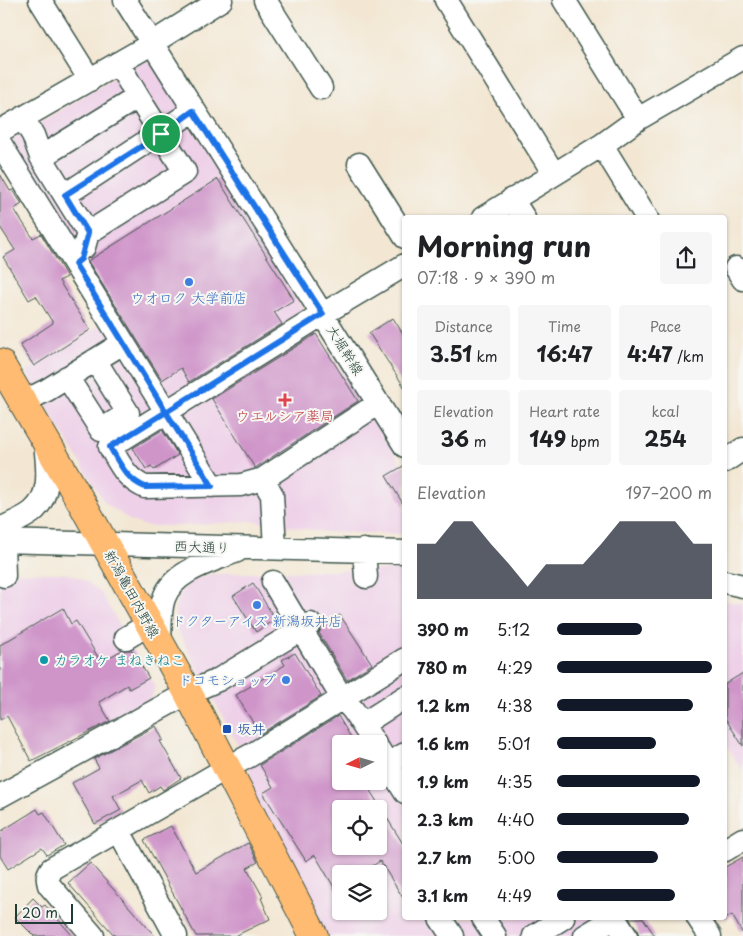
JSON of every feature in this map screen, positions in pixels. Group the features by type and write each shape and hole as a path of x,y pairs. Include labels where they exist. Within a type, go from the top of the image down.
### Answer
{"main road":[{"name":"新潟亀田内野線","path":"0,363 188,693 314,936"}],"street":[{"path":"40,0 90,80"},
{"name":"大堀幹線","path":"125,0 402,441"},
{"path":"0,131 90,80 221,0"},
{"path":"265,0 321,88"},
{"path":"446,0 554,174"},
{"path":"564,0 638,119"},
{"path":"494,215 518,208 554,174 602,145 638,119 743,58"},
{"path":"75,264 81,259 88,233 185,172 118,63"},
{"path":"41,157 138,96"},
{"path":"65,195 161,134 193,111"},
{"path":"23,119 33,135 41,157 88,233"},
{"path":"0,144 212,486"},
{"path":"602,145 645,215"},
{"path":"358,164 402,232"},
{"path":"67,377 101,430 118,431 166,412 402,267"},
{"path":"23,402 124,343"},
{"path":"95,360 128,412 110,447 128,478 145,487 241,485 263,479 378,404"},
{"path":"4,576 1,537 42,502 47,490 48,473 45,442"},
{"path":"727,460 743,449"},
{"path":"263,479 272,495 275,548"},
{"name":"西大通り","path":"1,537 104,543 402,552"},
{"path":"126,638 154,634 164,597 179,577 245,548"},
{"path":"364,550 366,577"},
{"path":"273,582 305,627 342,698 353,710 370,735"},
{"path":"727,582 743,586"},
{"path":"0,796 188,693 218,680 305,627"},
{"path":"93,936 49,885 47,879 51,869 251,755 342,698 402,653"},
{"path":"363,724 402,699"},
{"path":"391,756 402,784"},
{"path":"120,831 176,936"},
{"path":"441,920 452,936"},
{"path":"534,936 558,920"},
{"path":"585,936 612,920"},
{"path":"616,920 626,936"},
{"path":"699,920 710,936"}],"shaded area":[{"path":"149,57 317,332 402,465 402,534 327,532 251,521 179,526 145,526 131,521 105,503 26,372 113,317 5,144"},
{"path":"402,569 402,920 603,920 575,936 325,936 255,802 249,767 177,629 175,610 180,592 193,580 210,574"},
{"path":"0,572 62,573 76,576 89,583 101,593 155,687 150,703 98,734 68,683 0,722"},
{"path":"727,601 743,604 743,772 727,746"}],"building":[{"path":"0,174 10,191 13,190 22,204 14,209 33,238 41,234 67,277 59,281 90,330 34,366 20,345 53,323 36,296 29,300 3,257 15,250 0,227"},
{"name":"ウオロク 大学前店","path":"218,179 294,300 274,312 282,324 189,382 181,368 162,380 88,261"},
{"path":"393,318 402,332 402,383 369,333"},
{"name":"ウエルシア薬局","path":"316,334 358,401 255,468 212,399"},
{"path":"162,430 178,455 154,470 151,466 146,469 133,448"},
{"path":"402,467 402,502 386,476"},
{"name":"ドクターアイズ 新潟坂井店","path":"253,583 275,619 256,632 233,596"},
{"path":"63,608 71,624 76,621 101,662 122,650 132,650 149,678 129,689 127,685 99,702 110,721 31,761 7,716 0,720 0,645"},
{"path":"340,615 372,664 347,680 319,633 322,627"},
{"name":"ドコモショップ","path":"295,653 321,696 260,734 236,695 285,665 282,660"},
{"path":"743,673 743,746 727,721 727,683"},
{"path":"338,716 350,735 332,735 332,790 370,790 376,800 332,800 332,855 387,855 387,818 402,842 402,896 387,872 387,865 382,865 380,861 374,865 332,865 332,884 315,855 306,861 263,793 273,787 260,765"},
{"path":"156,726 163,740 160,741 181,778 163,790 160,786 149,793 142,780 113,796 121,810 95,824 72,783 99,768 94,759"},
{"path":"37,809 40,814 44,812 64,845 47,855 42,848 8,869 0,856 0,832"},
{"path":"171,826 196,872 248,843 258,862 247,868 263,897 261,898 270,919 235,936 196,936 144,840"},
{"path":"743,857 743,934 732,915 727,918 727,866"},
{"path":"90,863 155,936 115,936 68,883"},
{"path":"33,898 42,907 45,905 73,936 34,936 15,917"},
{"path":"630,920 644,920 655,936 639,936 637,929"}],"place":[{"name":"ウオロク 大学前店","path":"189,282"},
{"name":"ウエルシア薬局","path":"285,400"},
{"name":"ドクターアイズ 新潟坂井店","path":"257,605"},
{"name":"カラオケ まねきねこ","path":"44,660"},
{"name":"ドコモショップ","path":"286,680"},
{"name":"坂井","path":"227,729"}],"route":[{"path":"161,134 65,195 88,233 81,259 75,264 166,412 110,447 128,478 145,487 212,486 166,412 323,314 193,111 161,134"}]}
